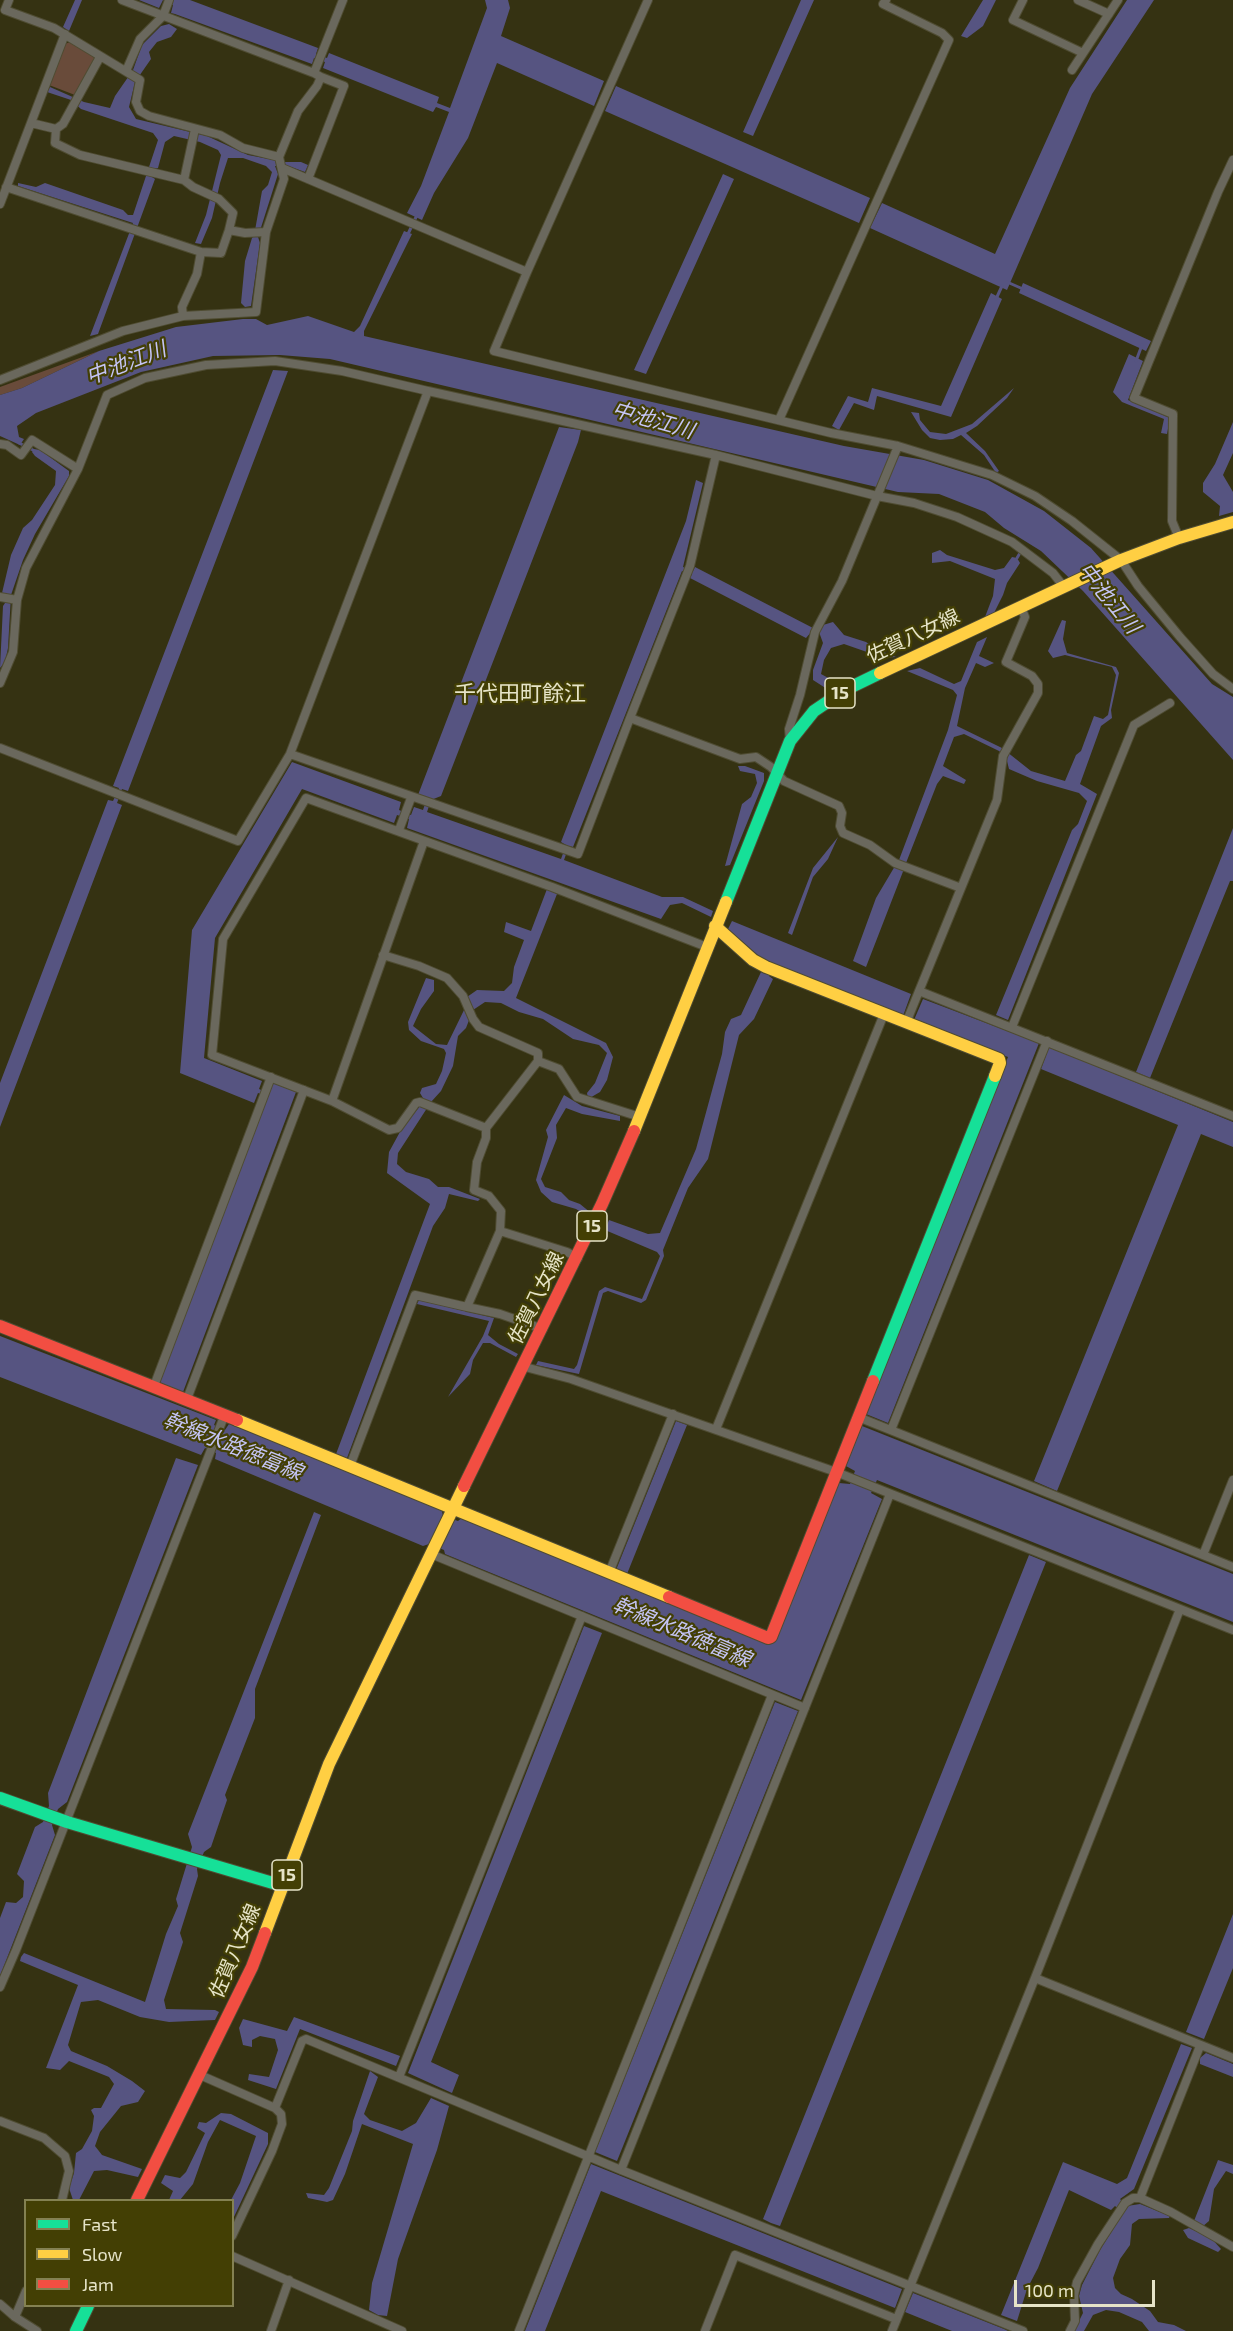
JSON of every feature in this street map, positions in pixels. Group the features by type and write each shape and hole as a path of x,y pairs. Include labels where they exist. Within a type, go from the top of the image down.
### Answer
{"main road":[{"name":"15","path":"1067,585 1179,538 1233,522"},
{"name":"佐賀八女線","path":"450,1512 578,1258 640,1117 790,741 814,711 845,690 1067,585"},
{"path":"0,1326 187,1399 223,1418 350,1466 450,1512 609,1573 768,1638 771,1637 842,1474 858,1417 1000,1063 999,1059 753,960 715,926"},
{"name":"15","path":"432,1551 450,1512"},
{"name":"佐賀八女線","path":"138,2199 252,1967 329,1764 432,1551"},
{"path":"0,1798 63,1821 283,1886"},
{"path":"76,2331 88,2307"}],"street":[{"path":"9,0 5,10 54,28 140,80 136,102 140,111 149,116 220,135 243,148 279,157"},
{"path":"122,0 344,86 308,179"},
{"path":"0,380 123,331 183,316 256,312 260,233 284,179 279,157 298,111 317,86 320,57 343,0"},
{"path":"648,0 494,351 831,433 898,447 992,474 1035,496 1072,521 1118,562 1213,674 1233,689"},
{"path":"779,420 949,40 942,33 884,4 886,0"},
{"path":"1023,0 1013,20 1083,53"},
{"path":"1078,0 1109,14"},
{"path":"1072,70 1118,0"},
{"path":"128,72 140,39 163,16 168,2"},
{"path":"0,204 65,34"},
{"path":"31,123 56,129 63,124 99,57"},
{"path":"6,187 201,252 221,253 233,213 215,197 193,188 184,180 80,155 55,143 56,129"},
{"path":"184,180 195,129"},
{"path":"1179,538 1172,521 1173,414 1134,398 1233,160"},
{"path":"282,168 527,272"},
{"path":"229,230 260,233"},
{"path":"183,316 182,307 197,274 201,252"},
{"path":"0,683 14,652 8,598 78,469 107,395 145,378 206,365 275,361 342,371 716,455 877,496 914,503 957,517 1012,542 1067,585"},
{"path":"0,748 238,841 290,754 428,391"},
{"path":"0,444 7,445 21,455 32,440 78,469"},
{"path":"790,741 789,729 816,630 842,581 898,447"},
{"path":"290,754 411,798 578,854 690,566 716,455"},
{"path":"906,1023 997,800 1005,752 1038,693 1038,684 1032,676 1006,662 1025,617 1021,607"},
{"path":"1012,1027 1134,725 1170,703"},
{"path":"630,718 740,759 756,757 776,772 784,782 839,806 842,813 840,826 843,833 870,845 896,863 961,888"},
{"path":"486,1128 420,1102 416,1103 398,1128 389,1130 332,1101 212,1055 223,939 306,798 399,830 707,947"},
{"path":"399,830 411,798"},
{"path":"332,1101 424,841"},
{"path":"383,955 419,966 447,978 463,996 479,1027 538,1053 538,1061 486,1128 486,1138 477,1162 474,1190 489,1196 501,1211 500,1231 467,1307"},
{"path":"919,991 1233,1116"},
{"path":"716,1429 884,1014"},
{"path":"891,1430 1047,1041"},
{"path":"538,1061 559,1069 577,1097 640,1117"},
{"path":"154,1386 271,1077"},
{"path":"187,1399 304,1090"},
{"path":"500,1231 567,1252 578,1258"},
{"path":"350,1466 415,1294 500,1314 543,1329"},
{"path":"525,1367 571,1379 842,1474 1233,1630"},
{"path":"609,1573 673,1414"},
{"path":"858,1417 1233,1567"},
{"path":"0,1986 223,1418"},
{"path":"1203,1555 1233,1480"},
{"path":"621,2170 890,1494"},
{"path":"432,1551 805,1708"},
{"path":"892,2331 1035,1978 1180,1609"},
{"path":"399,2077 582,1616"},
{"path":"519,2331 772,1695"},
{"path":"1035,1978 1233,2058"},
{"path":"276,2108 302,2041 306,2039 621,2170 1023,2331"},
{"path":"1140,2198 1193,2043"},
{"path":"200,2075 276,2108 281,2114 282,2124 272,2151 234,2232"},
{"path":"0,2121 44,2138 65,2156 69,2170 61,2199"},
{"path":"1070,2331 1075,2321 1074,2295 1077,2282 1119,2211 1133,2198 1140,2198 1171,2212 1233,2247"},
{"path":"705,2331 735,2255 896,2319"},
{"path":"234,2257 395,2330"},
{"path":"271,2331 289,2280"},
{"path":"15,2317 24,2296"},
{"path":"0,2304 37,2331"}],"shaded area":[{"path":"71,42 95,58 75,95 49,85 64,44"},
{"path":"99,351 22,388 0,395 0,387"}],"water":[{"path":"75,0 82,0 69,31 63,27"},
{"path":"139,0 163,0 159,8"},
{"path":"163,0 190,0 318,48 316,54 327,58 329,53 439,97 437,103 450,108 487,8 485,0 508,0 510,8 501,36 604,81 594,106 497,63 468,138 434,193 422,220 407,213 421,186 449,112 436,107 433,112 323,68 325,62 314,58 312,64 171,13 173,5"},
{"path":"801,0 814,0 753,136 743,132"},
{"path":"983,0 996,0 983,26 967,38 961,36"},
{"path":"1127,0 1154,0 1092,94 1007,290 870,228 882,203 995,254 1070,88"},
{"path":"169,24 177,29 171,37 157,42 149,52 151,59 135,82 129,107 136,119 207,136 248,155 285,162 301,162 308,165 305,172 288,166 275,166 278,174 258,237 260,243 251,306 245,307 241,303 245,261 254,236 262,191 268,185 272,172 266,166 243,158 228,158 212,218 201,244 195,243 206,215 221,155 218,150 200,142 174,136 165,142 158,168 154,169 152,177 155,179 98,334 90,336 133,223 18,186 18,183 36,187 45,183 133,215 158,140 153,133 81,109 71,100 47,92 50,87 84,102 110,108 115,96 133,70 142,45 161,26"},
{"path":"616,86 870,198 859,223 605,111"},
{"path":"723,174 734,179 646,374 634,370"},
{"name":"中池江川","path":"404,231 412,234 364,331 364,336 844,446 924,460 988,480 1044,511 1091,548 1212,684 1233,697 1233,760 1083,591 1041,551 1004,528 985,512 939,494 898,492 330,359 280,355 213,356 141,372 36,413 17,426 19,437 24,439 20,445 0,436 0,395 22,388 99,351 176,327 243,319 256,319 267,325 308,316 354,332 360,326"},
{"path":"1023,283 1151,341 1146,351 1019,293"},
{"path":"991,293 1002,299 951,417 877,396 874,410 854,403 839,430 832,426 848,396 868,402 872,388 941,406"},
{"path":"1129,354 1143,361 1128,400 1170,418 1167,434 1161,433 1164,419 1122,402 1113,392"},
{"path":"273,370 288,371 128,791 122,789 117,803 122,805 0,1127 0,1083 108,800 113,801 119,788 113,786"},
{"path":"1014,388 1007,398 977,426 966,433 985,451 999,471 996,473 984,455 961,435 953,439 930,438 911,412 919,413 920,420 930,432 946,434 972,424"},
{"path":"1233,422 1233,453 1223,475 1233,492 1233,512 1219,516 1220,506 1203,492 1203,483 1215,464"},
{"path":"559,427 581,430 578,442 441,796 431,800 427,812 561,859 566,845 561,842 686,521 696,480 703,483 683,567 693,571 695,567 813,628 833,622 844,635 866,642 896,657 884,658 844,644 831,648 824,660 821,674 832,680 833,688 827,689 813,680 813,670 823,643 819,632 813,630 806,638 690,578 692,574 682,571 573,847 569,846 564,860 662,897 683,897 713,911 711,917 682,903 670,905 661,919 407,828 409,819 397,815 394,823 302,789 215,938 204,1058 262,1081 259,1089 268,1093 273,1083 296,1092 183,1392 159,1383 267,1096 258,1093 254,1103 180,1073 192,930 292,762 401,802 399,810 411,815 414,807 423,810 427,798 418,795"},
{"path":"34,449 40,450 69,471 69,476 35,534 23,560 11,595 8,648 5,662 0,668 3,606 7,600 2,593 11,555 23,528 32,520 55,485 56,471 35,456 32,452"},
{"path":"940,550 947,555 995,570 1004,568 1012,557 1017,558 1020,563 1007,583 994,613 985,617 993,596 995,579 950,561 932,563 932,553"},
{"path":"1062,620 1066,621 1063,639 1067,653 1116,667 1119,673 1111,710 1112,718 1101,726 1080,784 1097,794 1008,1020 996,1015 1072,830 1078,824 1087,801 1079,793 1037,781 1009,769 1006,757 999,751 964,734 954,737 943,766 966,780 964,784 943,776 937,784 906,863 899,860 948,730 957,695 953,690 907,671 920,668 954,684 961,681 977,642 987,637 979,656 994,663 985,667 976,663 965,688 957,726 1002,748 1031,771 1065,781 1076,755 1081,751 1094,716 1103,719 1108,715 1116,675 1112,667 1065,655 1053,658 1048,651"},
{"path":"738,766 745,766 764,773 764,781 730,865 725,866 742,804 751,797 757,783 755,774 740,771"},
{"path":"1233,828 1233,881 1230,881 1150,1078 1136,1072"},
{"path":"838,837 828,859 813,877 792,935 788,933 813,868"},
{"path":"895,866 904,869 866,967 853,961 876,898"},
{"path":"547,889 557,894 516,998 606,1043 613,1057 607,1080 600,1092 588,1099 587,1093 595,1083 607,1053 599,1045 573,1039 543,1019 519,1012 501,1003 485,1002 473,1010 466,1028 458,1036 453,1066 441,1091 431,1102 398,1153 397,1164 406,1172 429,1179 438,1187 449,1187 480,1199 478,1201 449,1194 445,1208 433,1226 347,1458 336,1454 430,1204 387,1173 389,1152 401,1130 420,1106 423,1098 420,1093 422,1088 436,1084 446,1053 444,1049 421,1041 409,1030 408,1022 426,978 434,980 434,991 421,1009 413,1026 436,1044 447,1045 464,1010 467,997 477,990 504,991 512,983 514,967 524,940 504,932 506,922 531,931"},
{"path":"732,921 911,994 903,1016 774,965 769,976 773,979 754,1019 739,1035 708,1159 688,1188 646,1300 641,1303 608,1291 603,1293 579,1374 536,1365 538,1361 574,1369 599,1291 605,1287 642,1299 660,1256 657,1252 605,1230 609,1220 648,1234 660,1233 696,1149 722,1054 725,1032 731,1019 741,1015 761,972 765,974 770,963 728,929"},
{"path":"923,999 1039,1043 888,1423 866,1414 1008,1057 914,1020"},
{"path":"1049,1047 1233,1122 1233,1147 1201,1134 1057,1491 1034,1481 1178,1125 1041,1069"},
{"path":"564,1095 582,1106 620,1116 620,1121 582,1114 566,1108 556,1125 557,1138 541,1179 545,1187 561,1192 569,1200 580,1204 591,1213 589,1217 576,1209 552,1202 541,1192 536,1180 548,1137 546,1130"},
{"path":"419,1300 494,1318 488,1335 518,1354 516,1357 490,1343 483,1343 473,1360 470,1374 448,1397 483,1336 489,1321 417,1304"},
{"name":"幹線水路徳富線","path":"0,1336 216,1420 214,1425 225,1430 229,1424 441,1507 443,1516 458,1521 463,1517 772,1644 839,1483 850,1484 855,1471 846,1466 862,1426 1233,1574 1233,1622 877,1480 871,1493 882,1499 801,1700 445,1554 444,1550 429,1544 423,1546 215,1459 216,1453 205,1448 201,1455 0,1377"},
{"path":"676,1421 687,1425 627,1574 616,1570"},
{"path":"176,1458 198,1465 67,1802 58,1809 52,1825 55,1835 0,1976 0,1918 6,1902 16,1903 23,1897 24,1881 17,1874 35,1827 43,1822 49,1806 48,1793"},
{"path":"314,1512 321,1515 255,1689 255,1718 225,1795 227,1800 211,1847 204,1852 197,1869 198,1876 180,1933 183,1942 164,2000 166,2009 219,2012 215,2020 169,2022 140,2017 98,2000 81,2002 68,2045 71,2051 107,2066 145,2091 138,2102 121,2106 100,2132 95,2146 102,2155 142,2169 138,2177 107,2170 94,2171 80,2199 73,2199 69,2188 74,2173 76,2153 82,2149 92,2131 94,2116 91,2110 101,2108 114,2084 109,2077 69,2061 60,2070 46,2068 78,1985 20,1961 21,1957 24,1953 145,2002 166,1934 178,1906 176,1899 192,1847 188,1834"},
{"path":"1029,1555 1046,1562 780,2226 771,2223 763,2219"},
{"path":"584,1626 602,1633 431,2062 459,2075 452,2093 408,2073"},
{"path":"775,1702 798,1711 617,2161 595,2152"},
{"path":"1233,1914 1233,1968 1204,2039 1186,2032"},
{"path":"294,2017 400,2056 396,2066 300,2029 276,2089 248,2080 249,2074 269,2077 278,2050 275,2039 260,2036 252,2040 252,2047 243,2045 239,2028 243,2019 287,2031"},
{"path":"1181,2044 1192,2048 1134,2189 1120,2199 1127,2206 1140,2204 1170,2216 1169,2218 1139,2219 1132,2224 1130,2245 1120,2259 1113,2278 1115,2288 1121,2294 1150,2311 1158,2322 1174,2325 1186,2331 1149,2331 1142,2322 1119,2312 1106,2310 1093,2315 1084,2331 1074,2331 1083,2313 1079,2296 1082,2285 1123,2213 1115,2206 1111,2210 1069,2190 1038,2268 1027,2289 1017,2321 1001,2315 1063,2162 1117,2184 1127,2178"},
{"path":"1206,2053 1233,2064 1233,2077 1200,2064 1200,2058"},
{"path":"370,2071 378,2077 364,2114 370,2120 402,2131 416,2123 431,2098 449,2106 437,2150 398,2259 387,2316 378,2315 369,2310 372,2283 413,2144 362,2124 345,2174 333,2200 327,2202 308,2198 306,2193 324,2195 329,2188 352,2131 353,2121"},
{"path":"221,2113 231,2114 268,2133 268,2144 234,2217 234,2199 232,2199 240,2183 256,2136 220,2120 208,2142 193,2184 181,2199 169,2199 173,2191 161,2183 165,2175 180,2178 186,2172 205,2133 197,2128 199,2122 206,2123"},
{"path":"1218,2160 1233,2165 1233,2174 1226,2171 1214,2189 1209,2221 1202,2227 1194,2221"},
{"path":"591,2164 902,2289 895,2308 601,2191 545,2331 525,2331"},
{"path":"1189,2228 1211,2238 1221,2249 1218,2252 1188,2238 1183,2230"},
{"path":"913,2293 1008,2331 952,2331 905,2312"}],"waterway":[{"path":"408,234 417,215"},
{"path":"1007,282 1023,289"},
{"path":"996,299 1002,286"},
{"path":"1136,361 1142,345"},
{"path":"19,443 33,450"},
{"path":"1017,558 1020,553"}],"traffic: fast":[{"path":"726,902 790,741 814,711 845,690 880,673"},
{"path":"873,1381 995,1076"},
{"path":"0,1798 67,1822 283,1886"},
{"path":"76,2331 88,2307"}],"traffic: slow":[{"path":"880,673 1121,560 1179,538 1233,522"},
{"path":"634,1131 726,902"},
{"path":"715,926 753,960 766,967 999,1059 1000,1063 995,1076"},
{"path":"237,1420 669,1597"},
{"path":"265,1933 329,1764 464,1486"}],"traffic: jam":[{"path":"464,1486 602,1204 634,1131"},
{"path":"0,1326 237,1420"},
{"path":"669,1597 768,1638 771,1637 873,1381"},
{"path":"137,2199 252,1967 265,1933"}],"district":[{"name":"千代田町餘江","path":"520,694"}]}
